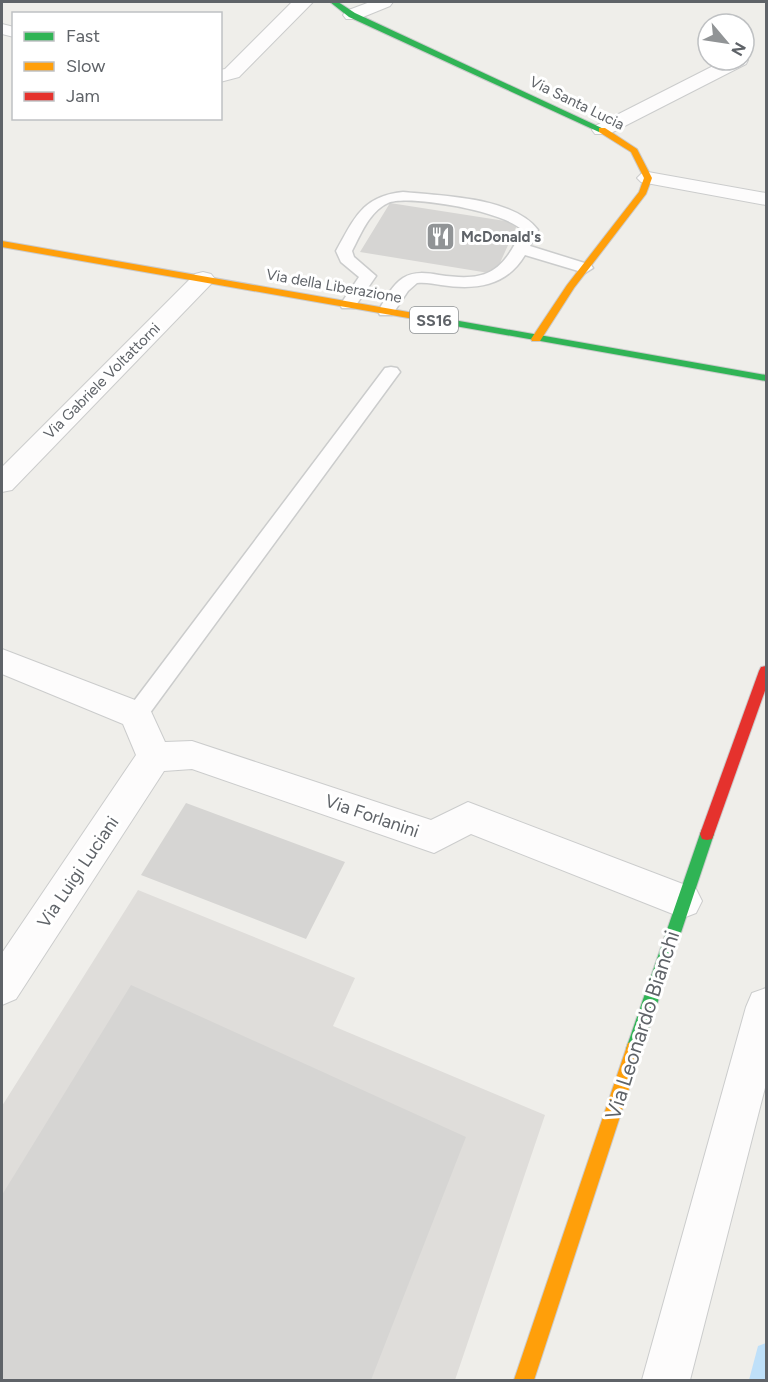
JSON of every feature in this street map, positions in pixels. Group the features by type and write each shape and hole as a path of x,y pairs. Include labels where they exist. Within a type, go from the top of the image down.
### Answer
{"main road":[{"name":"Via Santa Lucia","path":"334,2 352,15 602,130 633,151 648,178"},
{"path":"536,339 585,268 643,192 648,178"},
{"name":"Via della Liberazione","path":"2,244 766,378"},
{"name":"Via Leonardo Bianchi","path":"524,1380 683,901 766,671"}],"street":[{"path":"222,76 232,73 295,7 304,2"},
{"path":"352,15 384,2"},
{"path":"602,130 716,72"},
{"path":"648,178 762,195"},
{"name":"Via Gabriele Voltattorni","path":"2,483 203,279"},
{"path":"665,361 766,384"},
{"path":"2,661 136,715 154,757"},
{"name":"Via Forlanini","path":"154,757 192,755 434,837 468,816 683,901"},
{"name":"Via Luigi Luciani","path":"2,986 154,757"},
{"path":"666,1380 766,1007"}],"lane":[{"path":"348,305 368,276 347,259 344,251 370,208 378,201 390,196 501,211 527,224 530,230 522,249 516,262 505,273 488,279 462,282 420,277 407,283 386,311"},
{"path":"522,249 585,268"},
{"path":"136,715 391,372"}],"shaded area":[{"path":"138,890 355,978 333,1026 545,1115 455,1380 2,1380 2,1106"}],"building":[{"name":"McDonald's","path":"390,203 518,223 495,274 360,252"},
{"path":"186,803 345,862 306,939 141,875"},
{"path":"131,985 466,1137 371,1380 2,1380 2,1195"}],"waterway":[{"path":"760,1380 766,1354"}],"traffic: fast":[{"path":"334,2 352,15 602,130"},
{"path":"414,316 766,378"},
{"path":"634,1049 707,834"}],"traffic: slow":[{"path":"536,339 570,287 643,192 648,178 634,151 602,130"},
{"path":"2,244 414,316"},
{"path":"524,1380 634,1049"}],"traffic: jam":[{"path":"707,834 766,671"}],"place":[{"name":"McDonald's","path":"440,237"}]}
